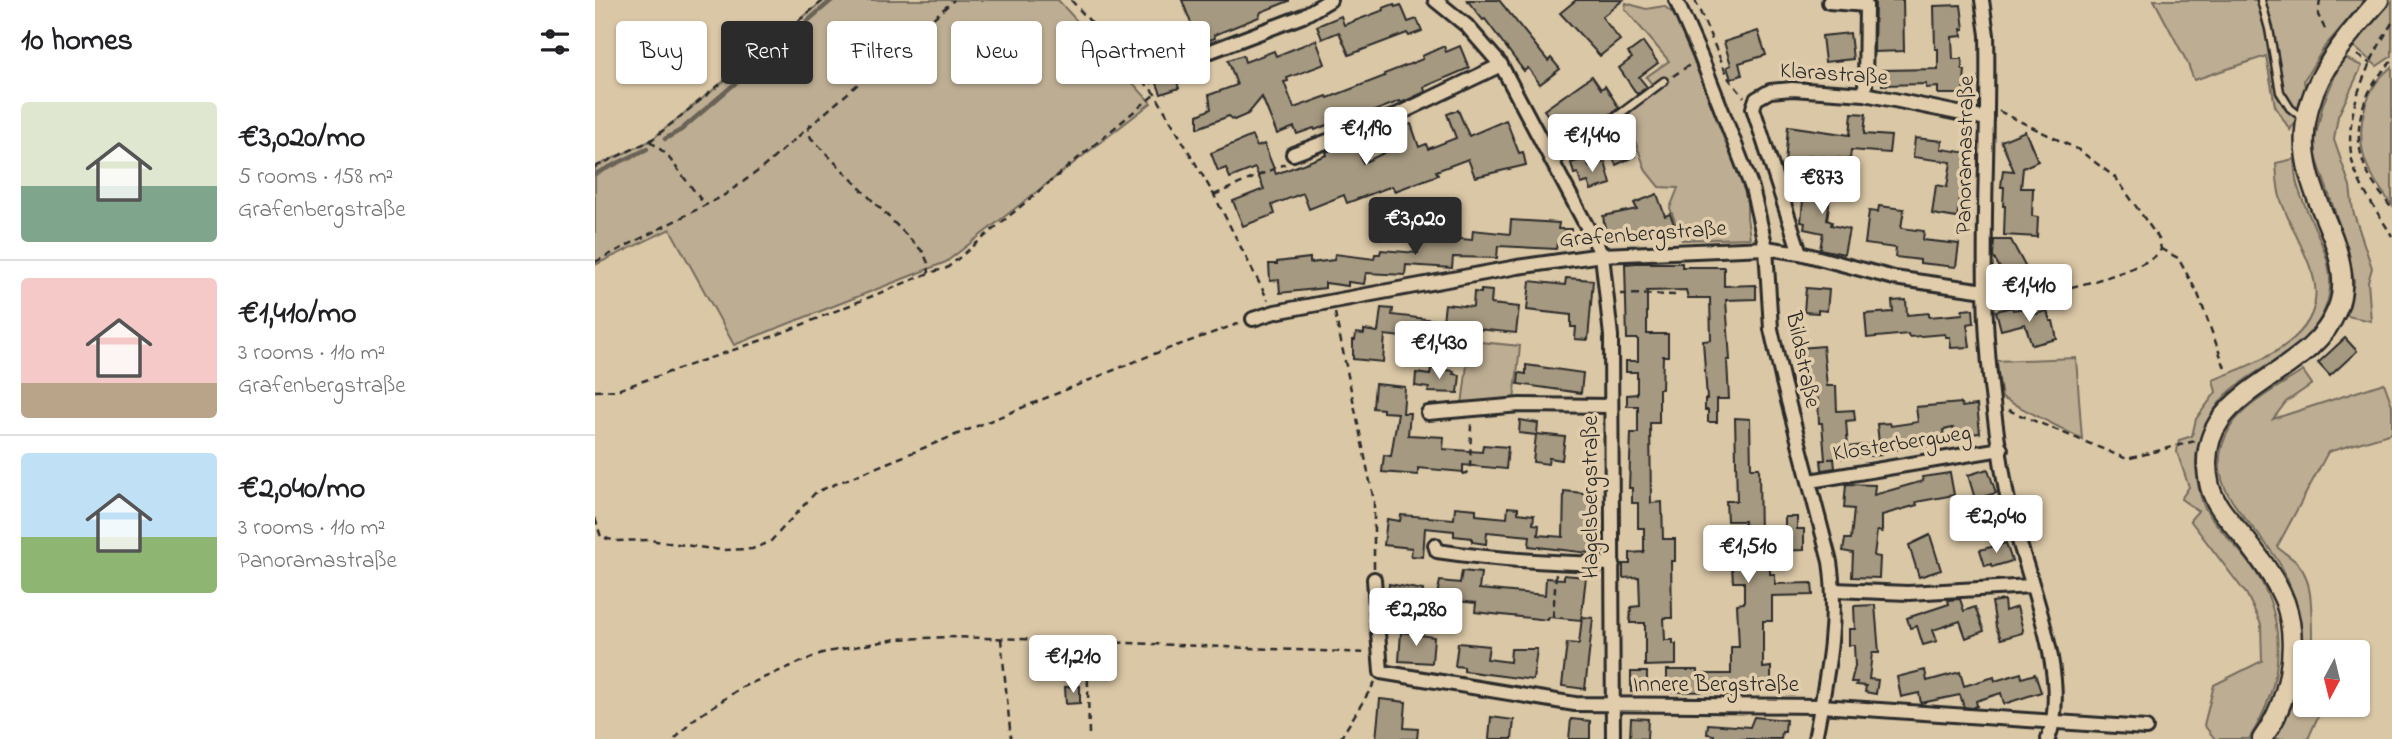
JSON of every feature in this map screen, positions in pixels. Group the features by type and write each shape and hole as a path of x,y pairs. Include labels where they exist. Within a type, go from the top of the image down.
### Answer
{"main road":[{"path":"2262,739 2271,727 2284,695 2291,664 2290,627 2285,603 2269,570 2225,514 2211,490 2207,458 2218,422 2235,401 2301,355 2328,329 2339,307 2343,284 2339,254 2309,173 2304,135 2306,120 2322,73 2342,42 2379,0"}],"street":[{"path":"1211,51 1303,16 1330,0"},
{"path":"1435,0 1468,26 1501,65 1602,255"},
{"name":"Bildstraße","path":"1677,0 1752,188 1766,248 1771,329 1830,562 1834,590 1830,649 1815,739"},
{"name":"Panoramastraße","path":"1982,0 1987,35 1985,291 1995,405 2007,492 2053,659 2055,723"},
{"path":"1829,1 1865,5 1865,94"},
{"path":"1293,154 1390,118 1501,65"},
{"name":"Klarastraße","path":"1753,108 1756,99 1770,91 1792,89 1865,94 1987,112"},
{"path":"1753,108 1800,253"},
{"name":"Grafenbergstraße","path":"1253,319 1275,312 1517,267 1602,255 1766,248 1800,253 1894,278 1985,291 2038,291"},
{"name":"Hagelsbergstraße","path":"1602,255 1611,336 1613,739"},
{"path":"1428,413 1520,405 1611,406"},
{"name":"Klosterbergweg","path":"1810,481 2001,449"},
{"path":"1435,545 1437,551 1489,559 1613,564"},
{"path":"1374,579 1381,672"},
{"path":"1834,590 1908,593 2032,586"},
{"name":"Innere Bergstraße","path":"1381,672 1575,704 1822,706 2146,728"},
{"path":"2048,739 2055,723"}],"lane":[{"path":"2261,0 2280,92 2290,108 2306,120"},
{"path":"1553,164 1664,81"}],"path":[{"path":"595,167 650,141 824,0"},
{"path":"595,262 723,196 761,169 954,0"},
{"path":"1071,0 1155,94 1214,195 1275,312"},
{"path":"1695,0 1729,79 1753,108"},
{"path":"2320,0 2318,15 2326,31"},
{"path":"2392,23 2353,107 2350,132 2353,161 2363,188 2392,236"},
{"path":"2357,55 2371,64"},
{"path":"1664,81 1701,57"},
{"path":"2392,61 2369,89 2358,128 2359,150 2367,174 2392,209"},
{"path":"595,391 617,390 774,336 929,272 947,268 1155,94"},
{"path":"1987,112 2079,150 2116,177 2159,239 2161,249"},
{"path":"810,124 808,131 811,138 923,252 929,272"},
{"path":"650,141 666,154 705,205"},
{"path":"1214,195 1290,162 1293,154"},
{"path":"2038,291 2061,291 2128,269 2154,257 2161,249"},
{"path":"2161,249 2178,258 2198,294 2225,368"},
{"path":"1606,293 1678,295"},
{"path":"1333,302 1374,501 1374,579"},
{"path":"595,518 601,537 616,541 649,540 720,550 752,549 771,542 816,492 1151,355 1253,319"},
{"path":"1995,405 2127,459 2212,436"},
{"path":"1462,474 1467,474 1470,470 1471,409"},
{"path":"1553,617 1557,563"},
{"path":"675,739 693,720 742,687 822,653 897,639 1001,639 1378,653"},
{"path":"1001,639 1011,739"},
{"path":"1087,642 1089,734"},
{"path":"1341,739 1381,672"}],"shaded area":[{"path":"824,0 1058,0 1077,21 1056,21 1056,84 1134,84 1151,103 946,262 734,345 670,229 595,265 595,167 650,141 721,83 813,84 813,21 798,21"},
{"path":"2154,0 2365,0 2325,46 2304,80 2307,103 2290,130 2275,106 2266,56 2194,80"},
{"path":"2392,1 2392,56 2377,66 2353,46"},
{"path":"1626,3 1646,9 1664,6 1675,15 1747,193 1750,238 1682,240 1670,208 1678,188 1659,187 1646,171 1627,119 1632,109 1658,91 1646,77 1669,61 1625,9"},
{"path":"2343,57 2362,66 2338,116 2334,140 2350,186 2353,211 2372,268 2368,282 2371,321 2347,316 2354,282 2348,250 2313,148 2323,104"},
{"path":"2392,67 2392,205 2366,164 2361,133 2369,96 2375,85"},
{"path":"2294,159 2298,186 2329,268 2329,295 2323,313 2301,342 2240,383 2223,398 2204,431 2196,456 2201,499 2215,522 2262,582 2271,604 2278,650 2270,695 2249,739 2215,739 2204,725 2214,685 2262,661 2261,624 2247,595 2190,520 2198,511 2181,499 2189,487 2177,452 2179,440 2192,436 2196,419 2216,392 2213,380 2249,366 2285,346 2310,318 2315,301 2314,280 2285,210 2277,182 2276,163"},
{"path":"1470,341 1520,346 1514,401 1462,405"},
{"path":"2076,358 2082,439 2002,398 1996,361"},
{"path":"2303,371 2312,384 2286,402 2273,419 2384,383 2392,405 2392,433 2328,452 2277,547 2299,565 2308,583 2312,640 2302,640 2298,611 2288,580 2270,549 2232,501 2224,485 2220,467 2221,448 2231,426 2245,410"},
{"path":"2293,704 2293,718 2317,718 2308,739 2274,739"}],"building":[{"path":"1182,0 1289,0 1261,12 1259,17 1214,35 1215,38 1210,40 1210,21 1190,21"},
{"path":"1467,0 1499,0 1548,61 1551,58 1560,69 1540,84 1528,68 1524,71 1485,19 1483,20"},
{"path":"1576,0 1623,0 1602,17 1620,40 1600,56 1560,13"},
{"path":"1875,0 1903,0 1904,51 1874,52"},
{"path":"1394,4 1395,7 1401,5 1408,22 1417,19 1422,31 1409,36 1407,33 1349,55 1339,32 1322,39 1317,26 1341,16 1344,25"},
{"path":"1961,5 1964,29 1961,29 1962,36 1952,37 1953,59 1962,59 1962,70 1965,70 1963,94 1938,94 1938,87 1926,88 1926,84 1882,85 1882,70 1938,69 1934,6"},
{"path":"1758,31 1766,55 1739,63 1742,75 1731,79 1727,67 1731,65 1724,42"},
{"path":"1850,33 1853,59 1825,62 1822,36"},
{"path":"1316,40 1325,64 1287,78 1288,81 1284,82 1294,108 1385,76 1384,74 1423,59 1422,56 1444,46 1446,52 1460,46 1469,68 1424,87 1425,92 1401,103 1400,101 1328,129 1327,125 1297,134 1294,127 1277,134 1262,97 1248,114 1234,120 1229,116 1198,128 1198,115 1211,109 1209,95 1237,85 1228,60 1243,55 1245,62 1274,51 1276,56"},
{"path":"1643,42 1658,63 1639,77 1647,87 1637,94 1619,68 1632,58 1628,53"},
{"path":"1592,76 1601,89 1605,86 1619,108 1603,119 1601,114 1580,130 1577,125 1563,136 1544,110"},
{"path":"1157,84 1178,84 1179,88 1161,94"},
{"path":"1458,110 1469,136 1506,120 1519,153 1523,152 1526,165 1475,177 1468,159 1436,171 1438,175 1395,191 1392,186 1347,203 1344,195 1309,209 1303,193 1272,205 1275,214 1243,226 1233,201 1264,189 1255,168 1230,178 1226,168 1218,171 1211,153 1252,136 1257,147 1264,144 1276,174 1327,155 1326,152 1354,141 1363,163 1386,152 1382,141 1398,135 1395,129 1411,124 1419,147 1426,144 1428,149 1456,138 1447,114"},
{"path":"1852,113 1866,114 1864,134 1891,136 1889,153 1851,150 1850,159 1808,155 1805,179 1790,178 1792,164 1785,164 1788,126 1850,135"},
{"path":"1624,118 1631,133 1626,136 1635,156 1616,165 1604,139 1611,135 1608,130"},
{"path":"2025,131 2038,161 2023,168 2021,188 2033,188 2032,216 2038,217 2037,237 2004,235 2004,187 2001,187 2003,170 2014,171 2001,141"},
{"path":"1915,138 1942,141 1941,149 1969,153 1967,189 1961,189 1957,218 1932,214 1936,185 1947,187 1951,162 1913,157"},
{"path":"1587,158 1589,167 1605,162 1611,184 1591,190 1588,182 1581,184 1571,163"},
{"path":"1805,179 1832,183 1827,220 1832,222 1831,225 1849,229 1844,254 1820,249 1823,233 1804,229 1805,223 1801,222"},
{"path":"1657,194 1665,216 1670,214 1674,224 1647,235 1644,227 1621,235 1619,231 1606,234 1603,216 1637,209 1634,203"},
{"path":"1879,206 1904,209 1901,228 1924,231 1923,240 1959,244 1956,267 1895,257 1896,248 1865,244 1869,211 1878,212"},
{"path":"1511,220 1559,223 1558,229 1571,229 1570,244 1557,243 1556,249 1498,246 1497,258 1453,257 1452,268 1406,265 1405,275 1366,273 1364,284 1348,282 1348,286 1325,283 1325,288 1280,293 1279,280 1270,281 1269,264 1310,258 1310,263 1334,260 1335,254 1374,259 1375,254 1380,254 1381,250 1418,253 1419,241 1428,241 1429,236 1472,240 1473,230 1510,234"},
{"path":"1994,240 2011,240 2026,268 2022,270 2024,274 2008,282 1993,256"},
{"path":"1625,264 1724,267 1724,286 1756,285 1756,299 1726,300 1730,360 1727,360 1729,399 1717,399 1717,422 1708,422 1708,410 1705,410 1707,399 1703,341 1711,340 1710,298 1688,298 1686,290 1647,291 1647,334 1668,334 1668,356 1663,356 1662,389 1659,389 1659,423 1650,423 1651,503 1662,502 1663,539 1675,539 1675,561 1671,561 1672,618 1664,618 1665,640 1673,640 1673,644 1676,644 1676,665 1645,666 1645,623 1630,623 1631,607 1640,606 1639,577 1623,578 1623,564 1630,564 1630,553 1644,552 1644,528 1638,528 1638,503 1632,503 1632,488 1629,488 1631,433 1638,433 1638,406 1627,406 1627,395 1637,394 1637,372 1626,372 1626,361 1638,361 1638,339 1627,339"},
{"path":"1566,278 1593,280 1588,340 1575,339 1576,327 1571,327 1571,315 1527,310 1530,281 1565,285"},
{"path":"1806,288 1829,290 1827,311 1804,312"},
{"path":"1481,290 1492,291 1491,304 1519,307 1516,333 1467,328 1466,333 1423,329 1421,345 1409,344 1410,338 1385,335 1383,362 1353,359 1353,340 1356,333 1364,334 1364,330 1378,332 1381,308 1393,309 1392,315 1443,321 1445,304 1473,307 1474,292 1481,293"},
{"path":"1906,300 1907,315 1929,313 1929,317 1963,314 1962,310 1973,309 1974,323 1967,324 1970,347 1951,348 1950,337 1945,334 1867,338 1865,314 1893,312 1892,301"},
{"path":"2012,307 2013,310 2026,308 2028,316 2047,311 2050,321 2053,321 2057,339 2032,345 2025,324 2001,330 1996,311"},
{"path":"2345,338 2357,351 2330,376 2318,363"},
{"path":"1823,346 1827,386 1836,386 1837,411 1854,410 1855,420 1846,421 1848,447 1879,443 1877,424 1890,423 1891,426 1918,422 1916,407 1961,403 1962,407 1977,405 1980,433 1956,435 1953,428 1943,430 1944,437 1927,439 1928,446 1880,451 1881,455 1828,459 1834,459 1835,468 1822,470 1821,460 1825,460 1818,399 1803,400 1800,348"},
{"path":"1526,365 1583,373 1581,393 1518,384 1519,373 1526,374"},
{"path":"1431,368 1454,371 1453,374 1460,375 1458,393 1428,392 1429,388 1415,386 1416,373 1430,375"},
{"path":"1375,384 1405,387 1403,413 1410,413 1408,435 1444,437 1443,449 1482,452 1483,445 1508,447 1506,469 1463,465 1463,472 1418,468 1418,475 1382,472 1384,455 1391,456 1398,413 1373,408"},
{"path":"1735,418 1750,419 1751,468 1759,468 1760,539 1782,538 1782,534 1785,534 1785,517 1797,517 1797,529 1804,529 1804,550 1770,551 1770,574 1775,574 1775,584 1812,583 1813,595 1772,596 1772,621 1763,621 1763,668 1771,667 1771,691 1667,692 1667,670 1731,674 1731,647 1739,647 1737,604 1744,603 1744,582 1733,582 1731,550 1746,549 1746,525 1744,521 1727,521 1726,501 1737,501"},
{"path":"1520,420 1538,423 1537,434 1565,437 1562,460 1549,458 1548,464 1533,462 1536,435 1519,433"},
{"path":"1988,469 1996,493 1975,499 1968,475"},
{"path":"1950,473 1954,495 1916,502 1917,505 1882,515 1882,532 1877,531 1874,556 1880,557 1879,578 1852,577 1853,553 1843,551 1845,539 1851,539 1854,509 1844,508 1846,484 1875,485 1874,495 1923,481 1922,477"},
{"path":"1564,491 1592,494 1589,553 1529,546 1530,536 1487,532 1486,544 1472,542 1472,538 1454,536 1454,531 1425,528 1423,557 1411,556 1412,548 1384,545 1387,519 1400,521 1401,515 1454,519 1455,507 1476,509 1476,515 1507,518 1508,507 1518,508 1518,513 1534,515 1533,524 1539,525 1538,535 1563,537"},
{"path":"1930,535 1941,570 1919,577 1909,545"},
{"path":"2006,543 2012,561 1992,567 1991,564 1985,566 1980,550"},
{"path":"1462,571 1481,573 1479,589 1545,595 1546,578 1564,579 1564,575 1586,577 1581,620 1548,617 1548,620 1475,612 1476,603 1436,599 1440,581 1460,583"},
{"path":"1389,584 1423,590 1421,613 1402,611 1400,623 1387,621"},
{"path":"1960,599 1964,611 1975,607 1984,631 1966,638 1960,621 1933,630 1937,641 1923,645 1917,626 1910,628 1907,618 1949,604 1948,600"},
{"path":"2004,600 2005,611 2017,607 2023,630 2022,633 2001,639 1992,602"},
{"path":"1875,605 1879,653 1872,653 1869,679 1878,680 1876,694 1865,692 1866,686 1851,682 1855,666 1854,645 1849,645 1849,629 1855,629 1854,606"},
{"path":"1582,617 1593,618 1585,689 1562,686 1567,643 1579,644"},
{"path":"1401,632 1434,637 1432,663 1399,661"},
{"path":"1458,643 1489,646 1487,659 1510,662 1511,649 1537,649 1533,680 1464,671 1464,667 1455,666"},
{"path":"1925,670 1927,681 1960,672 1964,686 1994,677 1995,681 2021,673 2022,678 2035,674 2041,692 2004,704 2001,693 1976,701 1977,706 1973,708 1964,707 1960,695 1921,703 1919,693 1901,697 1897,677"},
{"path":"1631,672 1647,672 1647,691 1631,692"},
{"path":"1080,686 1080,703 1066,704 1065,687"},
{"path":"1380,699 1406,702 1404,728 1418,729 1417,739 1376,739"},
{"path":"1491,717 1514,720 1512,739 1489,739"},
{"path":"1754,717 1786,720 1781,739 1713,739 1714,735 1707,734 1708,724 1750,727"},
{"path":"1631,718 1648,719 1647,739 1630,738"},
{"path":"1571,719 1590,721 1590,739 1569,739"}],"waterway":[{"path":"665,139 681,130 832,0"},
{"path":"595,174 647,149"}]}
